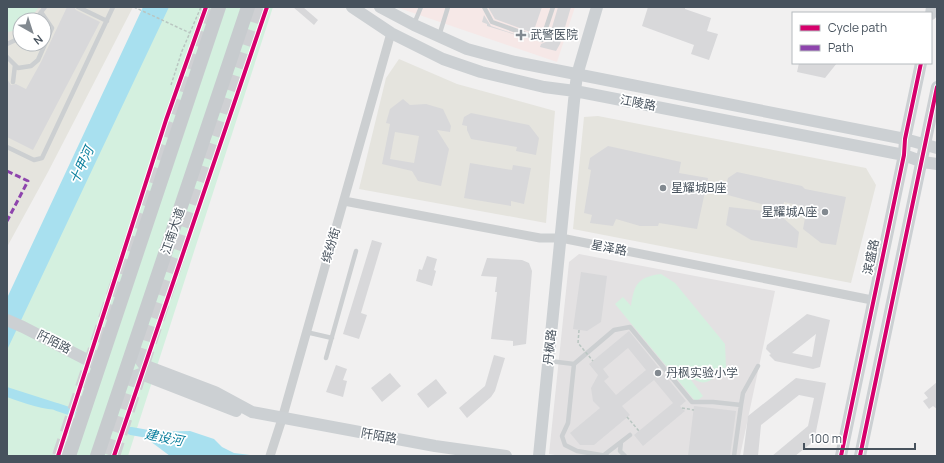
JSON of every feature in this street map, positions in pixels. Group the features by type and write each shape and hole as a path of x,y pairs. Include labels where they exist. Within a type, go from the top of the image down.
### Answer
{"main road":[{"path":"69,456 220,7"},
{"name":"江南大道","path":"98,456 248,7"},
{"name":"江陵路","path":"352,7 391,33 443,59 480,72 544,87 575,91 904,155 923,162 937,164"},
{"name":"江陵路","path":"380,7 414,25 467,49 577,75 905,139 931,147"},
{"path":"575,91 577,75 597,7"},
{"name":"滨盛路","path":"841,456 872,300 904,155 905,139 921,64"},
{"path":"860,456 923,162 931,147 937,87"},
{"name":"丹枫路","path":"539,456 575,91"},
{"name":"阡陌路","path":"7,320 100,366"},
{"name":"阡陌路","path":"133,350 144,365 215,392 252,412 282,419 435,446 506,456"},
{"name":"阡陌路","path":"122,381 141,374 246,415 252,412"}],"street":[{"name":"缤纷街","path":"271,452 282,419 391,33"},
{"name":"星泽路","path":"344,201 540,238 561,238 872,300"}],"lane":[{"path":"41,12 45,7"},
{"path":"78,7 107,21"},
{"path":"7,147 34,160 42,158 113,7"},
{"path":"414,25 421,7"},
{"path":"439,36 448,7"},
{"path":"485,8 492,22 542,40 553,7"},
{"path":"7,57 18,68 31,66 38,60 42,52"},
{"path":"13,82 15,65"},
{"path":"326,358 356,251"},
{"path":"607,456 577,451 566,445 562,436 568,423 574,364 614,330 630,327 692,402 714,402 742,405"},
{"path":"306,332 332,338"},
{"path":"549,361 574,364"},
{"path":"734,456 743,392 758,366"},
{"path":"604,456 630,435"},
{"path":"621,442 620,451 625,456"}],"path":[{"path":"134,7 190,33"},
{"path":"171,85 179,58 201,7"},
{"path":"200,22 206,7"},
{"path":"579,330 578,343 593,361"},
{"path":"682,408 694,410"},
{"path":"627,417 639,431"}],"shaded area":[{"path":"7,7 133,7 48,172 7,247"},
{"name":"武警医院","path":"396,7 575,7 557,62"},
{"path":"399,59 457,84 555,111 546,223 359,189 386,78"},
{"path":"598,116 866,168 876,185 851,283 573,229 584,117"},
{"name":"丹枫实验小学","path":"579,254 775,291 740,456 561,456 549,454 569,262"}],"green space":[{"path":"7,7 39,7 35,12 12,12 12,31 7,32"},
{"path":"166,7 273,7 128,456 7,456 7,336"},
{"path":"661,274 675,283 725,344 726,367 717,375 707,382 700,382 688,376 703,396 696,402 615,304 623,297 631,306 634,292 638,283 647,277"}],"water":[{"name":"十甲河","path":"143,7 169,7 7,350 7,298"},
{"path":"7,387 57,403 66,410 44,408 7,397"},
{"path":"190,431 214,439 222,447 234,453 258,456 170,456 138,432"}],"building":[{"path":"67,7 74,7 76,10 100,22 33,150 7,137 7,79 11,85 16,84 26,89 46,52 52,52 52,39"},
{"path":"293,7 303,7 318,20 314,25"},
{"path":"488,7 542,7 533,33 495,19"},
{"path":"558,7 571,7 560,44 556,51 540,47 541,44 548,41"},
{"path":"648,7 685,7 685,9 711,18 707,31 718,34 709,60 691,54 694,45 642,26"},
{"path":"484,15 491,26 529,39 487,26 487,24 482,22"},
{"path":"799,64 836,64 825,78 797,72"},
{"path":"403,99 410,105 426,104 443,109 451,126 450,132 437,130 449,149 441,186 418,181 412,171 382,164 390,124 386,123 390,109","holes":["395,132 419,136 414,163 390,159"]},
{"path":"471,113 529,125 539,138 536,155 516,151 517,147 471,139 467,126 462,125 464,117"},
{"name":"星耀城B座","path":"608,146 681,162 679,173 708,178 697,229 659,223 658,226 640,226 616,219 613,226 590,223 592,215 584,213 591,170 588,169 590,158"},
{"path":"470,163 512,170 513,165 531,168 524,204 511,201 511,206 464,198"},
{"name":"星耀城A座","path":"737,172 802,186 805,189 846,197 836,245 821,243 803,229 807,207 784,202 781,216 799,232 797,248 751,240 726,225 729,207 764,211 765,205 724,194 728,178"},
{"path":"372,240 382,243 361,313 367,315 359,339 343,334"},
{"path":"427,256 437,259 434,270 436,271 432,286 416,281 419,269 422,270"},
{"path":"487,258 522,260 529,263 532,271 526,344 513,346 513,341 491,339 497,292 495,292 497,277 481,276"},
{"path":"581,272 607,276 601,322 587,331 573,329"},
{"path":"807,314 830,320 820,367 813,369 775,361 766,349 767,345","holes":["816,334 812,357 792,353"]},
{"path":"629,331 686,401 680,406 685,411 643,446 634,435 673,403 654,380 622,406 630,415 594,445 580,445 570,433 600,408 593,401 591,388 598,375 589,364","holes":["628,348 646,370 616,395 604,381 609,377 603,369"]},
{"path":"494,355 505,358 495,391 491,397 467,418 459,408 485,386"},
{"path":"336,365 347,369 343,380 347,381 343,397 326,392"},
{"path":"390,373 401,386 382,402 371,388"},
{"path":"796,378 826,383 814,441 795,456 772,456 808,426 814,398 799,395 761,425 758,456 743,456 748,416"},
{"path":"436,379 447,393 428,408 417,394"},
{"path":"937,382 937,409 933,406 929,409 923,401 928,398 924,393"},
{"path":"694,406 736,411 730,456 688,456"}],"waterway":[{"name":"建设河","path":"57,407 72,412"},
{"name":"建设河","path":"131,431 148,434"}],"tunnel":[{"path":"60,456 211,7"},
{"path":"112,456 258,7"}],"marked path":[{"path":"7,171 28,181 7,221"}],"cycle path":[{"path":"58,456 166,120 206,7"},
{"path":"114,456 267,7"},
{"path":"841,456 904,155 905,139 921,64"},
{"path":"860,456 937,87"}],"place":[{"name":"武警医院","path":"521,35"},
{"name":"星耀城B座","path":"663,188"},
{"name":"星耀城A座","path":"825,212"},
{"name":"丹枫实验小学","path":"658,373"}]}
